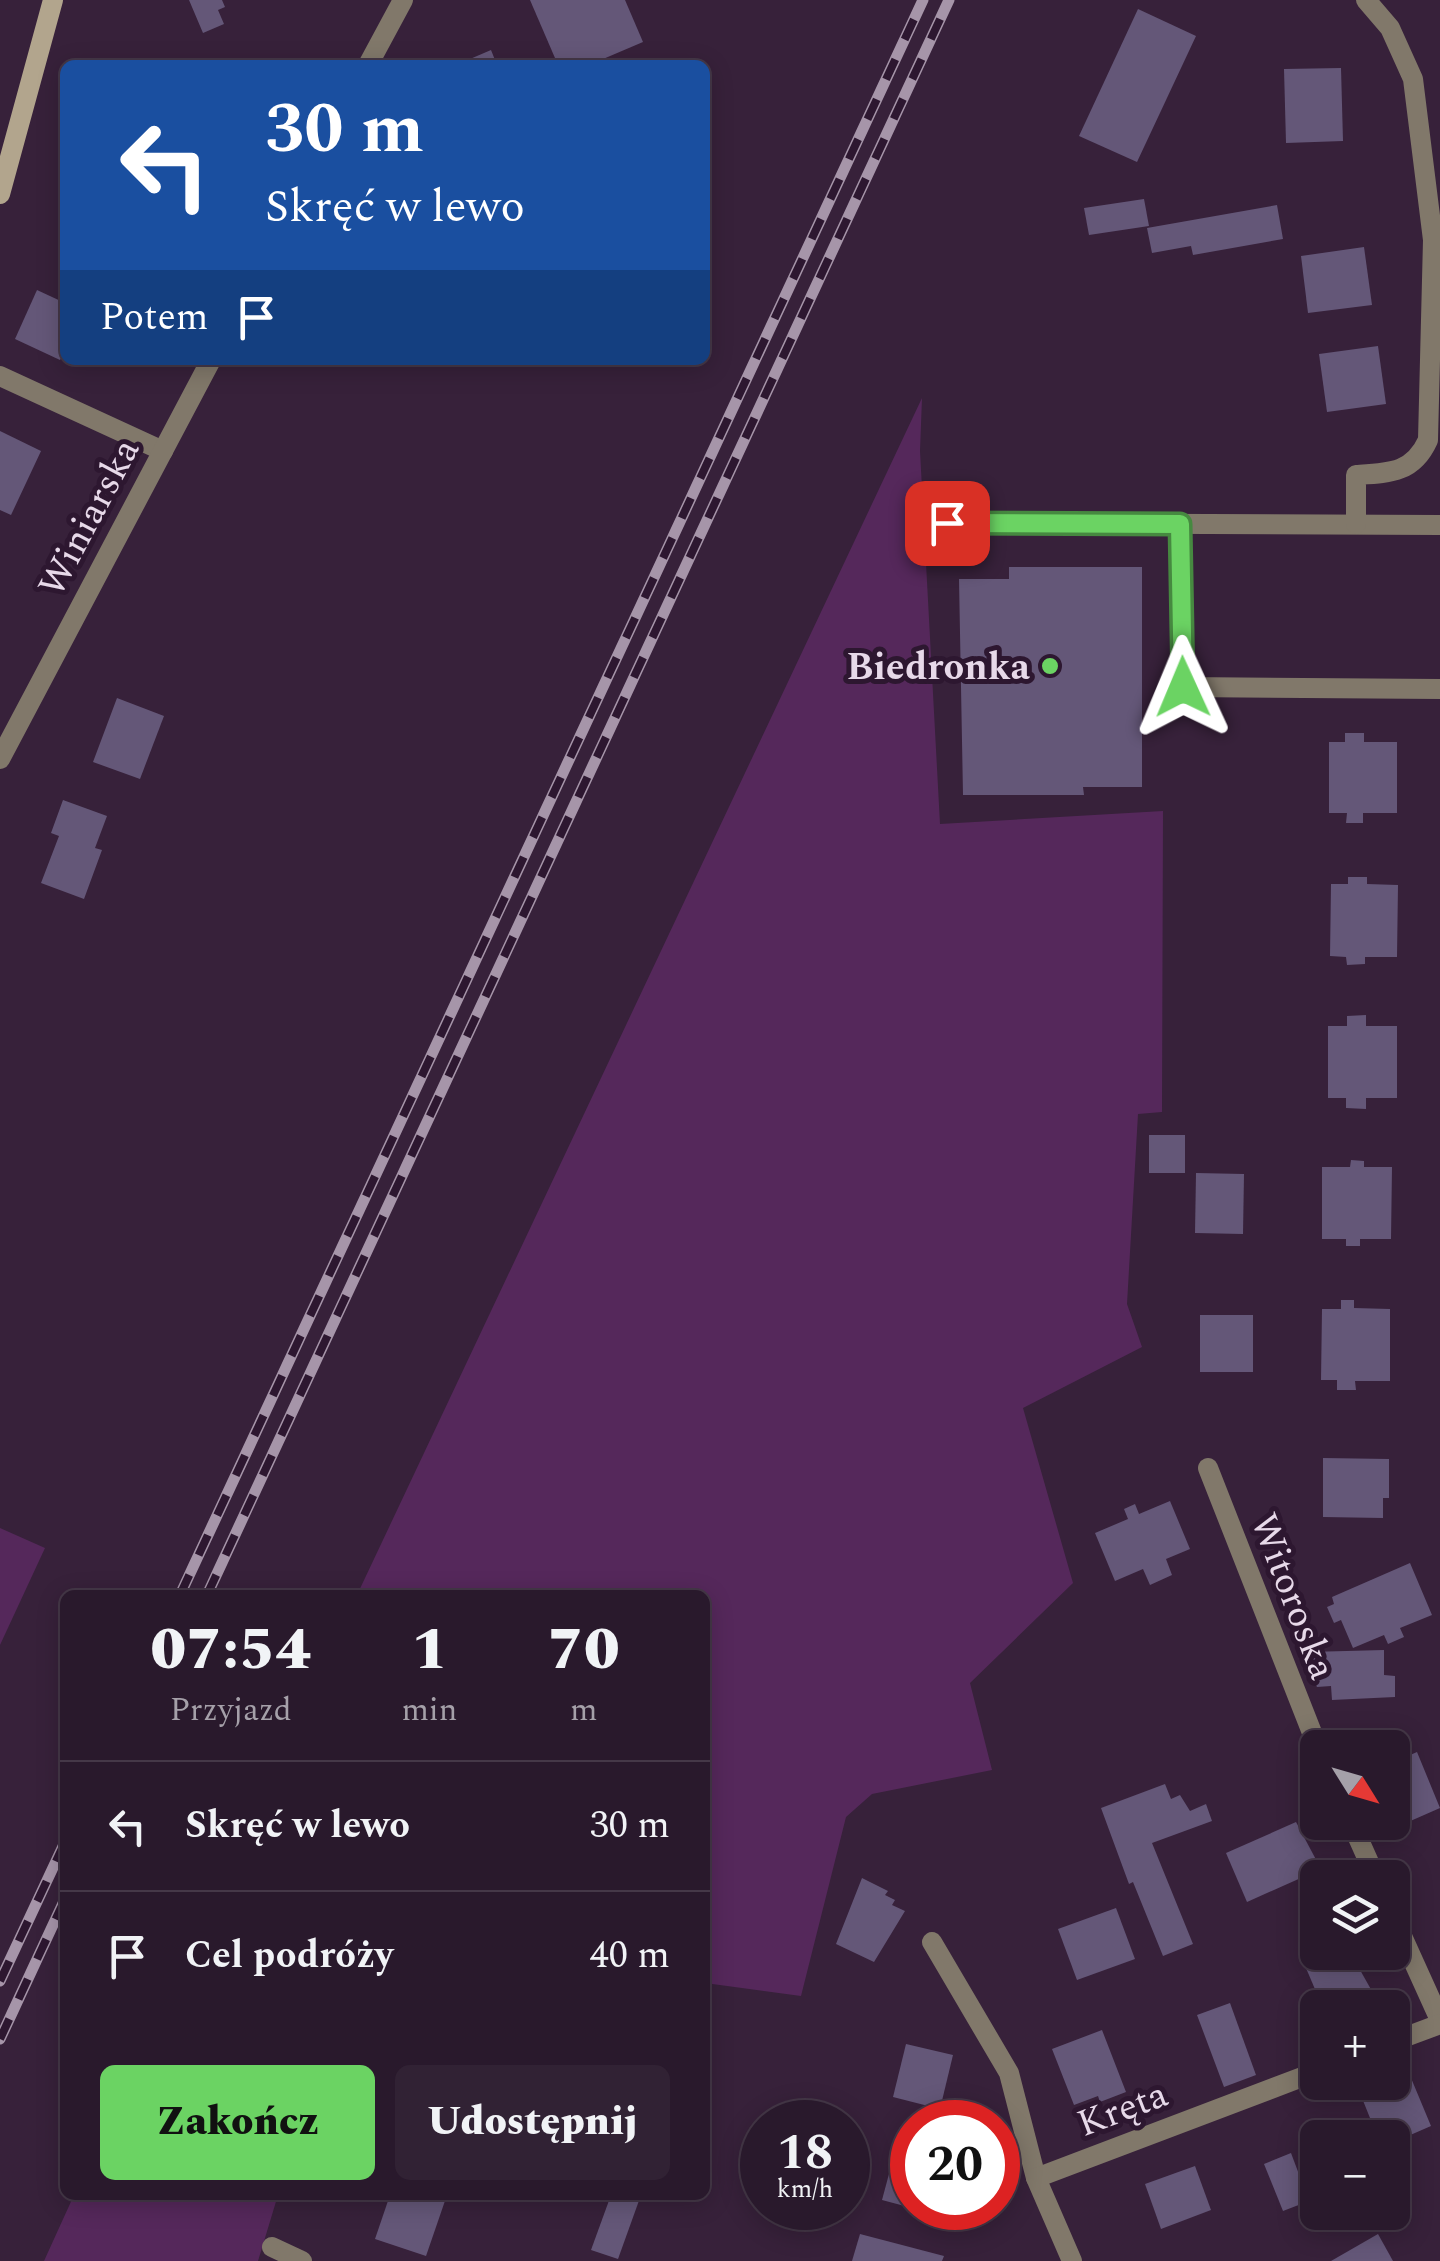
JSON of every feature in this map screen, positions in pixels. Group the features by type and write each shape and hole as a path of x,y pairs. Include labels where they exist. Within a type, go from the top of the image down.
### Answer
{"street":[{"path":"0,194 52,0"},
{"path":"371,60 403,0"},
{"path":"1356,524 1356,475 1404,470 1420,457 1428,440 1434,292 1428,186 1413,79 1390,28 1366,0"},
{"name":"Winiarska","path":"0,760 208,365"},
{"path":"0,376 162,451"},
{"path":"947,523 1440,525"},
{"path":"1180,524 1183,687 1440,689"},
{"name":"Witoroska","path":"1208,1468 1311,1730"},
{"path":"932,1942 1009,2074 1036,2178 1072,2261"},
{"path":"1410,1954 1440,2022 1410,2034"},
{"name":"Kręta","path":"1036,2178 1300,2078"},
{"path":"272,2247 302,2261"}],"shaded area":[{"path":"922,398 920,451 940,824 1163,811 1162,1112 1138,1114 1127,1304 1142,1347 1023,1408 1073,1583 970,1683 992,1770 872,1794 846,1817 801,1996 710,1984 710,1590 359,1590"},
{"path":"0,1528 45,1548 0,1645"},
{"path":"72,2200 276,2200 258,2261 44,2261"}],"building":[{"path":"189,0 222,0 225,7 218,10 224,24 203,33"},
{"path":"530,0 625,0 643,42 601,60 556,60"},
{"path":"1138,9 1196,36 1137,162 1079,136"},
{"path":"491,50 495,60 468,60"},
{"path":"1341,68 1343,141 1286,143 1284,69"},
{"path":"1144,199 1149,226 1089,235 1084,208"},
{"path":"1277,205 1283,239 1193,255 1191,246 1152,253 1147,228"},
{"path":"1364,247 1372,305 1308,313 1301,256"},
{"path":"37,290 60,301 60,360 15,339"},
{"path":"1378,346 1386,404 1327,412 1319,354"},
{"path":"0,431 41,451 11,515 0,510"},
{"name":"Biedronka","path":"1009,567 1142,567 1142,787 1083,787 1084,795 963,795 959,579 1009,579"},
{"path":"117,698 164,716 140,779 93,762"},
{"path":"1345,733 1364,733 1364,742 1397,742 1397,813 1363,813 1363,823 1346,823 1347,813 1329,813 1329,742 1345,742"},
{"path":"63,800 107,816 95,848 102,850 84,899 41,883 59,836 51,833"},
{"path":"1348,877 1367,877 1367,884 1398,885 1397,957 1365,957 1365,964 1347,965 1346,957 1330,956 1331,884 1348,884"},
{"path":"1366,1015 1366,1026 1397,1026 1397,1098 1366,1098 1366,1109 1346,1108 1346,1098 1328,1098 1328,1026 1347,1026 1347,1016"},
{"path":"1149,1135 1185,1135 1185,1173 1149,1173"},
{"path":"1351,1160 1364,1161 1364,1167 1392,1167 1391,1239 1360,1239 1360,1246 1346,1246 1346,1239 1322,1239 1322,1167 1350,1167"},
{"path":"1196,1173 1244,1174 1243,1234 1195,1233"},
{"path":"1341,1300 1354,1300 1354,1308 1390,1309 1390,1381 1355,1381 1356,1390 1337,1390 1337,1380 1321,1380 1322,1309 1341,1309"},
{"path":"1200,1315 1253,1315 1253,1372 1200,1372"},
{"path":"1323,1458 1389,1459 1389,1498 1383,1498 1383,1518 1323,1517"},
{"path":"1170,1501 1190,1549 1166,1559 1172,1575 1150,1585 1143,1569 1115,1581 1095,1533 1128,1519 1124,1509 1135,1504 1139,1514"},
{"path":"1410,1563 1432,1615 1400,1628 1404,1637 1388,1644 1384,1635 1353,1648 1341,1620 1334,1623 1327,1607 1334,1604 1332,1597"},
{"path":"1384,1650 1384,1675 1395,1676 1395,1697 1332,1700 1331,1686 1317,1687 1308,1669 1308,1652"},
{"path":"1417,1752 1440,1808 1410,1821 1410,1755"},
{"path":"1165,1784 1171,1799 1180,1795 1190,1811 1206,1804 1212,1821 1152,1843 1193,1944 1163,1956 1133,1882 1129,1884 1101,1808"},
{"path":"1296,1822 1300,1840 1306,1840 1316,1860 1300,1860 1300,1878 1247,1902 1226,1853"},
{"path":"862,1878 888,1891 885,1895 895,1900 892,1905 905,1911 874,1962 836,1944"},
{"path":"1116,1908 1135,1959 1077,1980 1058,1929"},
{"path":"1307,1970 1360,1970 1371,1990 1315,1990"},
{"path":"1230,2003 1256,2075 1224,2087 1197,2015"},
{"path":"1102,2030 1126,2092 1100,2102 1098,2096 1074,2105 1052,2049"},
{"path":"906,2044 953,2055 942,2100 893,2097"},
{"path":"1410,2078 1431,2126 1410,2135 1410,2120 1371,2120 1363,2100 1410,2100"},
{"path":"1291,2153 1300,2177 1300,2204 1283,2211 1264,2164"},
{"path":"1195,2166 1211,2210 1161,2229 1145,2184"},
{"path":"890,2170 890,2202 882,2200"},
{"path":"388,2200 445,2200 426,2256 375,2239"},
{"path":"609,2200 639,2200 618,2259 591,2250"},
{"path":"860,2234 944,2256 942,2261 852,2261"},
{"path":"1378,2234 1393,2261 1331,2261"}],"railway":[{"path":"182,1590 923,0"},
{"path":"209,1590 949,0"},
{"path":"0,1981 60,1853"},
{"path":"0,2039 60,1910"}],"place":[{"name":"Biedronka","path":"1050,666"}],"route":[{"path":"947,523 1180,524 1183,687"}]}
